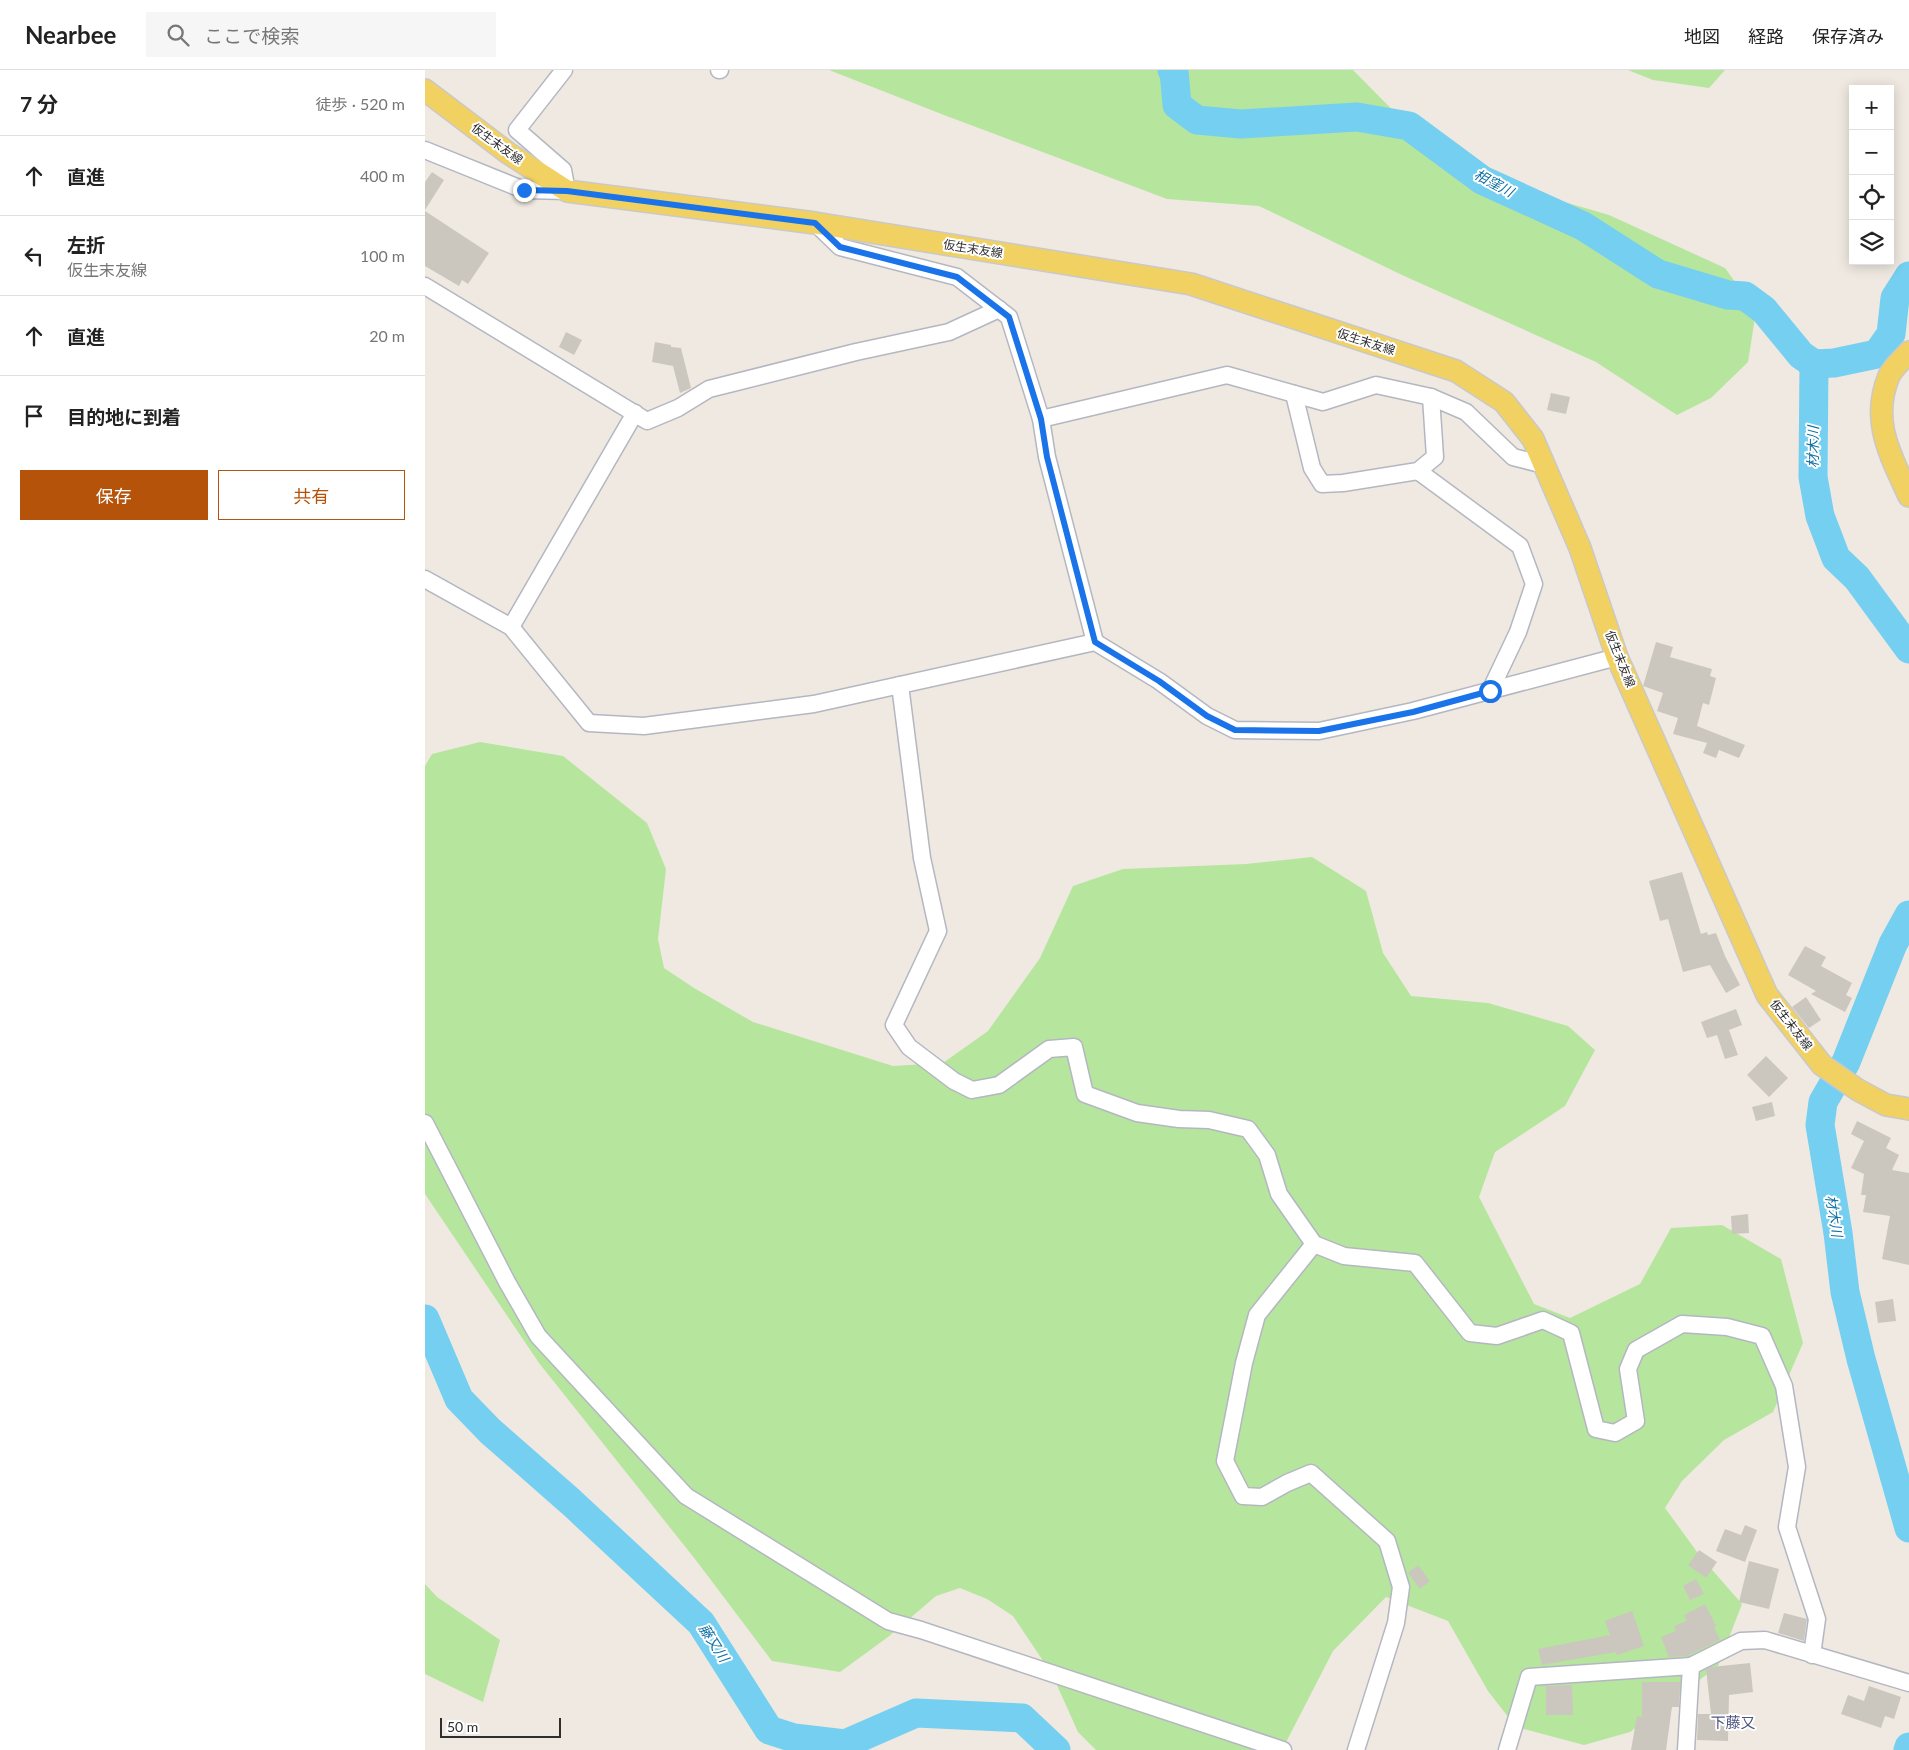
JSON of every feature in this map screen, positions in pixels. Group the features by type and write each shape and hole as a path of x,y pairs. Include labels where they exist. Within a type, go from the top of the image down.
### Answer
{"main road":[{"name":"仮生末友線","path":"425,90 508,153 567,191 815,223 1191,284 1456,371 1504,402 1533,439 1580,548 1617,658 1767,994 1823,1065 1858,1090 1886,1104 1909,1108"},
{"path":"1909,352 1890,374 1880,410 1887,446 1909,496"}],"street":[{"path":"425,150 524,190 567,191 563,170 517,130 564,70"},
{"path":"815,223 840,247 957,277 1009,317 1041,419 1047,457 1095,642"},
{"path":"425,286 647,420 678,408 709,389 856,352 949,332 999,309"},
{"path":"1041,419 1227,375 1323,402 1376,385 1431,397 1466,412 1513,458 1544,465"},
{"path":"1294,394 1312,468 1322,484 1343,483 1418,471 1435,457 1431,397"},
{"path":"511,627 635,413"},
{"path":"1418,471 1520,546 1533,584 1518,632 1490,691"},
{"path":"425,579 511,627 589,723 644,726 814,704 1095,642 1159,681 1207,716 1235,730 1319,731 1413,712 1617,658"},
{"path":"900,685 922,858 938,931 894,1025 909,1048 954,1081 972,1090 999,1085 1049,1049 1074,1047 1085,1094 1137,1113 1179,1119 1209,1120 1248,1129 1267,1155 1279,1194 1314,1244 1344,1256 1415,1263 1470,1333 1497,1336 1543,1320 1571,1333 1596,1429 1615,1433 1636,1421 1629,1369 1637,1350 1682,1324 1727,1327 1762,1336 1784,1386 1797,1467 1787,1527 1817,1619 1812,1655"},
{"path":"425,1123 507,1282 538,1336 686,1496 888,1621 921,1630 1283,1750"},
{"path":"1314,1244 1257,1315 1244,1363 1225,1461 1243,1496 1262,1496 1311,1473 1387,1541 1401,1587 1396,1624 1356,1750"},
{"path":"1507,1750 1529,1677 1691,1666 1741,1641 1765,1640 1909,1683"},
{"path":"1686,1750 1691,1666"}],"green space":[{"path":"829,70 1353,70 1431,149 1475,176 1609,215 1725,268 1756,311 1748,362 1711,398 1677,415 1596,362 1402,275 1259,206 1167,199"},
{"path":"1628,70 1725,70 1709,88 1653,80"},
{"path":"480,742 563,756 647,823 666,869 658,939 664,968 694,988 753,1022 893,1066 943,1063 988,1031 1040,958 1073,886 1123,869 1246,864 1312,857 1366,891 1383,953 1411,996 1488,1003 1568,1026 1595,1050 1565,1106 1495,1152 1479,1197 1534,1304 1570,1318 1640,1284 1671,1228 1722,1225 1781,1259 1803,1343 1773,1412 1724,1440 1682,1481 1665,1508 1700,1556 1742,1604 1718,1666 1630,1732 1584,1745 1516,1727 1488,1691 1448,1621 1386,1597 1333,1651 1282,1750 1096,1750 1078,1732 1052,1674 1013,1616 987,1599 960,1588 936,1596 888,1637 840,1672 772,1661 695,1559 539,1363 425,1194 425,766 432,754"},
{"path":"425,1584 437,1597 500,1640 483,1702 425,1674"}],"building":[{"path":"432,172 444,180 425,210 425,182"},
{"path":"425,211 489,253 468,284 462,280 459,286 425,266"},
{"path":"566,332 582,340 574,355 559,347"},
{"path":"655,342 681,348 691,388 680,393 673,366 652,362"},
{"path":"1551,393 1570,397 1566,414 1547,410"},
{"path":"1656,642 1673,647 1670,657 1712,669 1710,676 1716,678 1709,705 1703,703 1697,726 1745,745 1739,758 1719,750 1716,758 1703,753 1707,743 1673,734 1678,718 1657,711 1663,693 1643,686"},
{"path":"1682,872 1701,934 1707,932 1708,935 1716,933 1740,985 1726,993 1710,965 1683,972 1668,919 1660,921 1649,881"},
{"path":"1805,946 1826,957 1821,966 1852,983 1846,995 1852,998 1845,1012 1811,994 1816,991 1788,975"},
{"path":"1806,997 1821,1020 1809,1028 1792,1007"},
{"path":"1736,1009 1742,1025 1729,1030 1738,1055 1725,1059 1717,1035 1707,1038 1701,1022"},
{"path":"1766,1056 1788,1078 1769,1097 1747,1075"},
{"path":"1772,1102 1775,1116 1756,1121 1752,1107"},
{"path":"1857,1121 1891,1138 1886,1148 1899,1155 1892,1170 1909,1173 1909,1265 1882,1259 1890,1216 1863,1212 1866,1195 1861,1195 1864,1174 1851,1168 1864,1141 1851,1134"},
{"path":"1748,1214 1749,1233 1732,1234 1731,1216"},
{"path":"1893,1299 1896,1321 1878,1323 1875,1302"},
{"path":"1745,1525 1757,1530 1745,1562 1716,1551 1725,1529 1741,1535"},
{"path":"1699,1550 1717,1562 1706,1578 1688,1565"},
{"path":"1749,1561 1779,1569 1769,1609 1739,1602"},
{"path":"1418,1565 1430,1581 1420,1589 1408,1573"},
{"path":"1696,1579 1704,1594 1690,1600 1683,1586"},
{"path":"1705,1604 1716,1626 1714,1627 1720,1640 1687,1656 1669,1657 1661,1637 1676,1631 1674,1626 1687,1621 1684,1615"},
{"path":"1632,1611 1644,1646 1617,1655 1616,1652 1542,1665 1538,1649 1610,1635 1605,1621"},
{"path":"1784,1613 1807,1619 1804,1641 1778,1633"},
{"path":"1750,1663 1753,1692 1729,1695 1728,1741 1697,1740 1698,1714 1711,1714 1706,1669"},
{"path":"1642,1682 1680,1682 1679,1707 1672,1707 1666,1750 1631,1750 1637,1716 1642,1717"},
{"path":"1572,1685 1573,1715 1546,1715 1546,1686"},
{"path":"1869,1686 1901,1697 1894,1719 1885,1716 1881,1728 1841,1714 1848,1695 1864,1701"}],"waterway":[{"name":"相窪川","path":"1172,70 1174,71 1177,105 1197,120 1241,124 1357,117 1409,126 1482,180 1583,226 1658,274 1728,295 1745,296 1764,310 1801,355 1814,364"},
{"name":"材木川","path":"1814,364 1834,363 1877,354 1891,334 1895,298 1909,276"},
{"name":"材木川","path":"1814,364 1813,477 1820,516 1836,558 1857,578 1909,649"},
{"name":"材木川","path":"1909,915 1893,944 1846,1062 1823,1102 1820,1125 1838,1233 1845,1292 1861,1359 1909,1528"},
{"name":"藤又川","path":"425,1319 459,1399 490,1431 571,1502 701,1623 769,1730 794,1738 845,1744 916,1713 1022,1718 1056,1750"}],"district":[{"name":"下藤又","path":"1733,1723"}],"route":[{"path":"524,190 567,191 815,223 840,247 957,277 1009,317 1041,419 1047,457 1095,642 1159,681 1207,716 1235,730 1319,731 1413,712 1490,691"}]}
